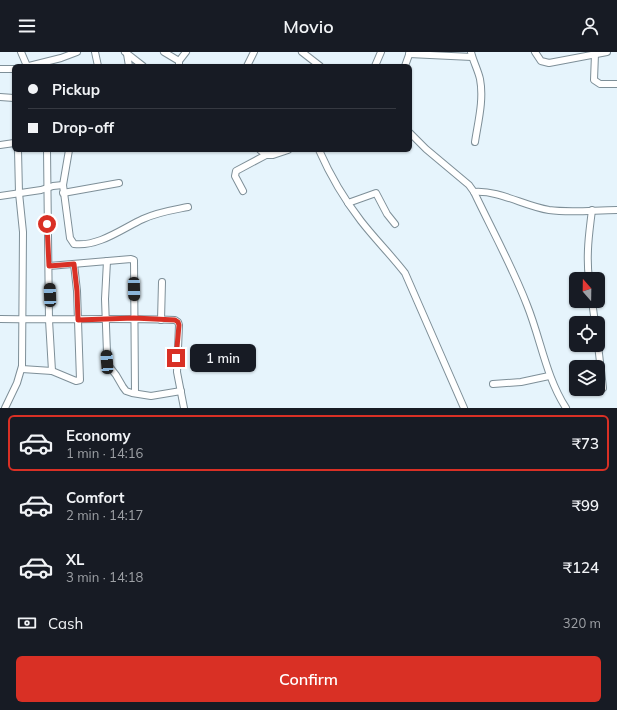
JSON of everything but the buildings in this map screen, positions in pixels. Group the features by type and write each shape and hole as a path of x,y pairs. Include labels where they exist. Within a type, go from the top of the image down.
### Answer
{"street":[{"path":"21,52 27,64"},
{"path":"36,64 61,58 77,52"},
{"path":"95,52 98,64"},
{"path":"164,52 179,63 186,52"},
{"path":"248,64 254,52"},
{"path":"302,52 316,64"},
{"path":"376,64 381,52"},
{"path":"535,52 541,61 549,63 607,52"},
{"path":"126,53 129,64"},
{"path":"126,53 140,64"},
{"path":"407,64 410,53 471,54 480,78 481,92 481,106 474,142"},
{"path":"595,54 594,80 600,84 617,84"},
{"path":"61,58 62,64"},
{"path":"0,69 12,69"},
{"path":"0,97 12,98"},
{"path":"412,136 460,177 474,192 504,251 527,304 550,376 556,391 566,408"},
{"path":"0,145 12,143"},
{"path":"5,408 22,369 23,232 19,193 18,152"},
{"path":"47,152 49,320 52,371"},
{"path":"69,152 62,185 70,238 78,244 110,237 155,214 169,210 188,208"},
{"path":"262,152 266,155 273,155 282,152"},
{"path":"243,191 235,176 236,171 270,152"},
{"path":"319,152 348,203 362,222 393,256 405,273 464,408"},
{"path":"63,193 119,183"},
{"path":"0,196 62,185"},
{"path":"474,192 481,191 495,194 531,206 550,210 617,210"},
{"path":"348,203 376,193 387,214 395,224"},
{"path":"588,272 588,237 592,210"},
{"path":"49,266 131,259 134,260 135,393"},
{"path":"107,261 105,286 107,353 109,366 126,391 151,396 181,391"},
{"path":"22,369 52,371 76,381 80,380 77,291 74,264"},
{"path":"161,320 162,282"},
{"path":"0,319 78,320 134,318 175,320 179,325 177,372 184,408"},
{"path":"493,384 520,382 550,376"}],"route":[{"path":"47,224 49,266 74,264 78,320 134,318 175,320 179,325 176,358"}]}
